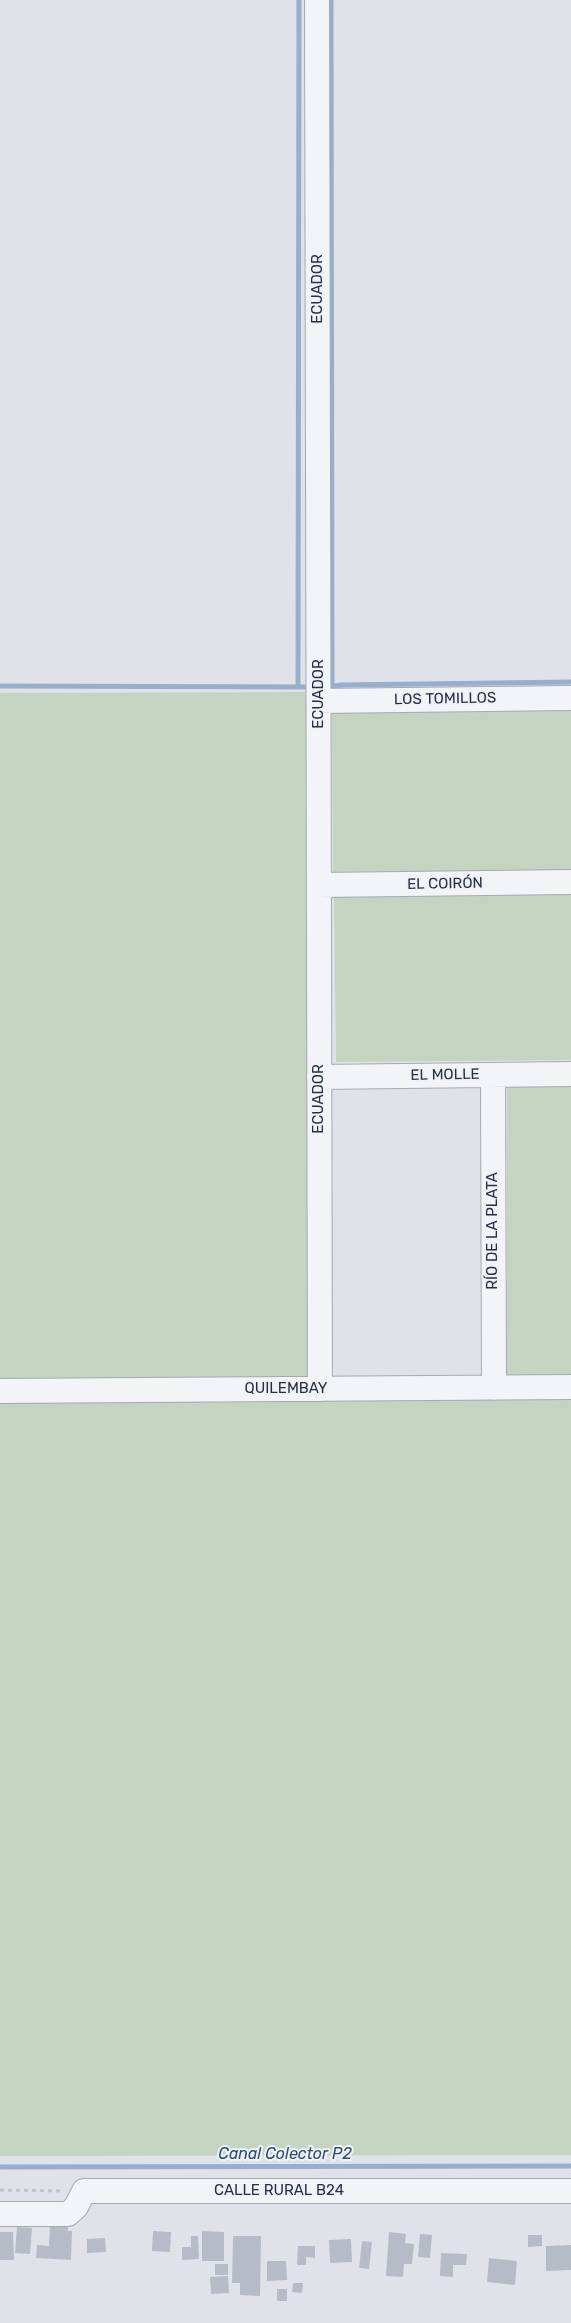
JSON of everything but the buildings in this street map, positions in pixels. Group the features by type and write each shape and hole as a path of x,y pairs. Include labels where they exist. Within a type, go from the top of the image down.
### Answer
{"street":[{"name":"ECUADOR","path":"317,0 320,1389"},
{"name":"LOS TOMILLOS","path":"319,701 571,698"},
{"name":"EL COIRÓN","path":"319,885 571,882"},
{"name":"EL MOLLE","path":"319,1076 571,1074"},
{"name":"RÍO DE LA PLATA","path":"493,1075 494,1388"},
{"name":"QUILEMBAY","path":"0,1391 571,1387"},
{"name":"CALLE RURAL B24","path":"84,2191 571,2191"},
{"path":"0,2214 68,2214 76,2208 84,2191"}],"path":[{"path":"0,2190 84,2191"}],"green space":[{"path":"308,692 309,1378 0,1381 0,693"},
{"path":"571,710 571,870 333,872 332,711"},
{"path":"571,894 571,1060 336,1062 334,897"},
{"path":"507,1086 571,1086 571,1377 507,1377"},
{"path":"571,1399 571,2155 0,2156 0,1401"}],"waterway":[{"path":"298,687 299,0"},
{"path":"331,0 332,686"},
{"path":"329,687 341,685 571,682"},
{"path":"0,686 311,687"},
{"name":"Canal Colector P2","path":"0,2167 571,2166"}]}
